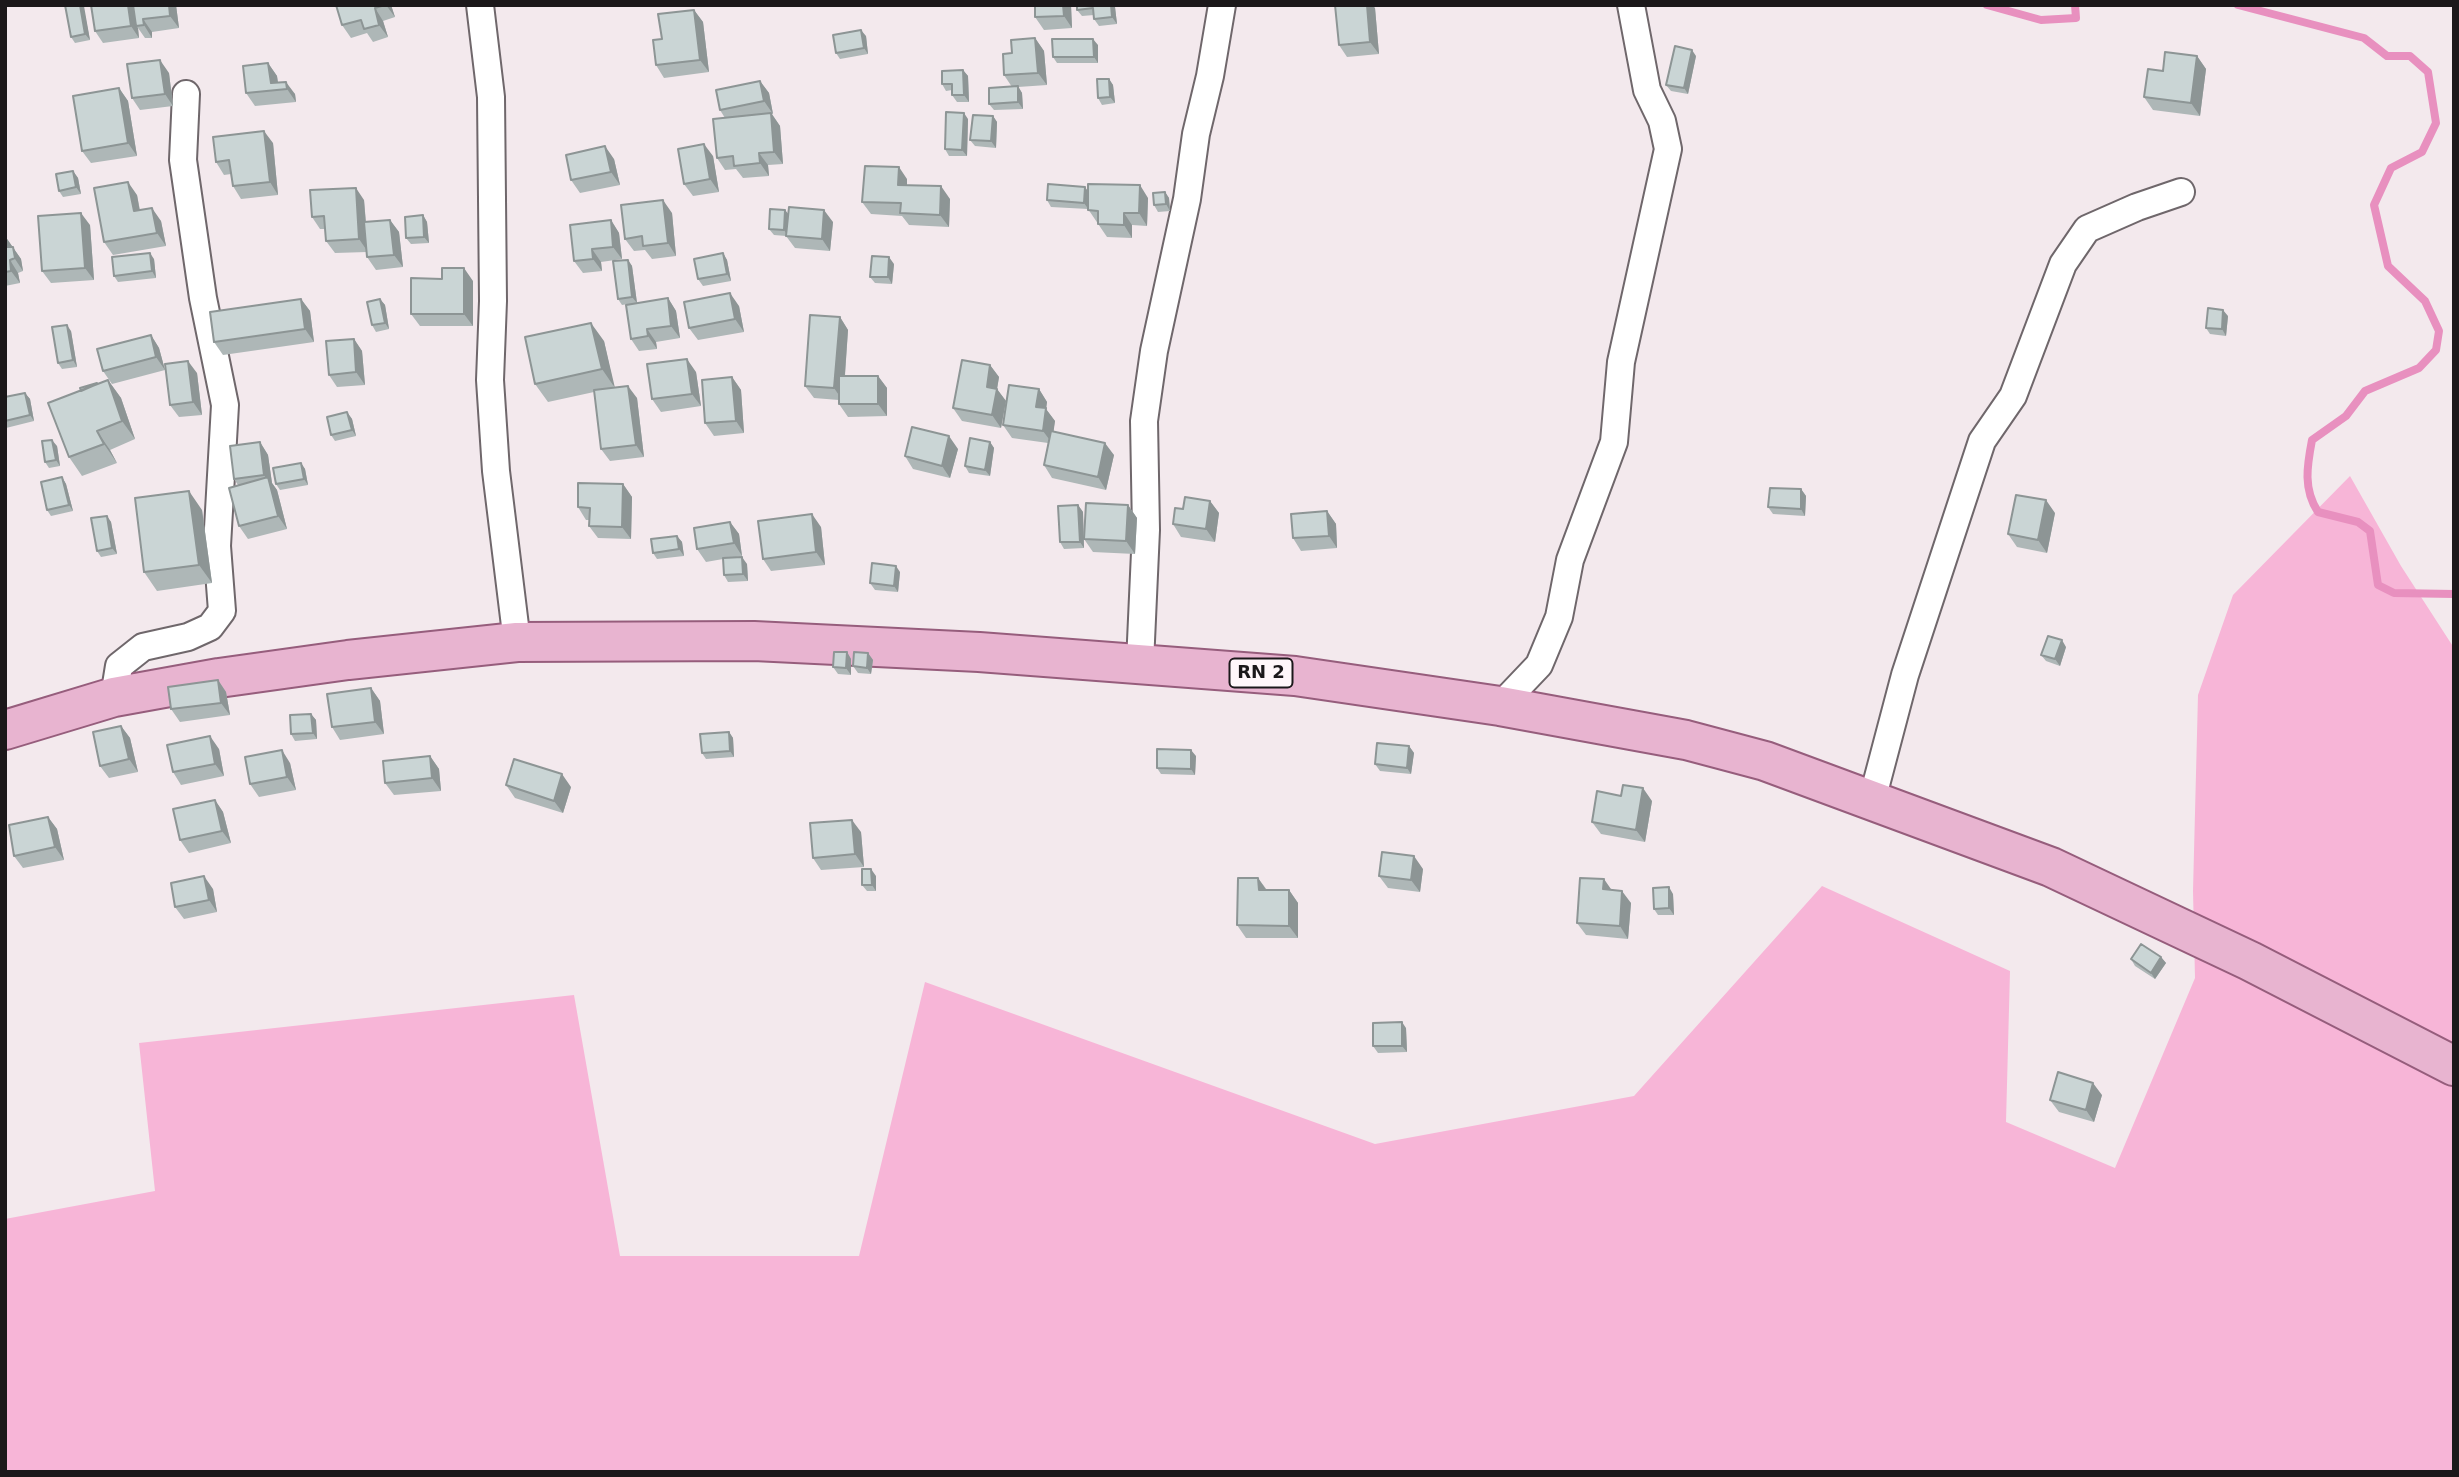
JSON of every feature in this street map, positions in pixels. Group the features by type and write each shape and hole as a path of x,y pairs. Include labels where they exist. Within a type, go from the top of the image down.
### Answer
{"main road":[{"name":"RN 2","path":"5,730 114,697 219,678 348,660 517,642 754,641 979,652 1296,676 1500,706 1686,740 1765,761 2051,867 2250,961 2454,1066"}],"street":[{"path":"480,5 491,97 493,301 490,380 496,471 517,642"},
{"path":"1140,663 1146,530 1144,421 1154,351 1188,199 1196,134 1210,76 1222,5"},
{"path":"1500,706 1539,665 1559,617 1570,559 1614,442 1621,362 1668,149 1661,121 1647,90 1630,5"},
{"path":"114,697 119,666 143,648 188,637 210,627 222,611 217,546 225,405 203,298 183,160 186,94"},
{"path":"1872,800 1905,675 1982,441 2013,396 2063,264 2087,229 2180,192"}],"shaded area":[{"path":"2350,476 2401,566 2454,648 2454,1472 5,1472 5,1219 155,1191 139,1043 574,995 620,1256 859,1256 925,982 1375,1144 1634,1096 1822,886 2010,971 2006,1122 2115,1168 2195,978 2193,891 2198,695 2233,595"}],"building":[{"path":"65,5 80,5 85,34 71,37"},
{"path":"91,5 128,5 131,26 95,31"},
{"path":"133,5 169,5 170,16 143,19 144,25 136,26"},
{"path":"336,5 385,5 375,8 379,25 364,29 361,20 342,25"},
{"path":"1035,5 1063,5 1064,16 1035,17"},
{"path":"1077,5 1111,5 1112,17 1094,19 1093,8 1077,10"},
{"path":"1335,5 1367,5 1370,42 1339,45"},
{"path":"694,10 700,60 656,65 653,40 662,39 658,14"},
{"path":"861,30 864,48 836,53 833,35"},
{"path":"1035,38 1038,73 1004,75 1003,54 1012,53 1011,40"},
{"path":"1052,39 1093,39 1094,57 1053,57"},
{"path":"1675,46 1692,50 1684,88 1666,85"},
{"path":"2165,52 2197,56 2191,103 2144,97 2148,69 2163,71"},
{"path":"160,60 165,94 132,98 127,64"},
{"path":"268,63 271,83 286,82 287,89 246,93 243,66"},
{"path":"963,70 964,95 952,95 952,84 942,84 942,71"},
{"path":"1097,79 1109,79 1110,97 1098,98"},
{"path":"760,81 764,101 720,110 716,90"},
{"path":"1018,86 1018,102 989,104 989,88"},
{"path":"119,88 128,143 82,151 73,96"},
{"path":"946,112 964,113 962,150 945,149"},
{"path":"771,113 774,152 759,153 760,163 734,166 733,156 717,158 713,119"},
{"path":"973,115 993,116 991,141 970,140"},
{"path":"264,131 270,182 233,186 229,160 216,162 213,137"},
{"path":"704,144 710,179 684,184 678,149"},
{"path":"605,146 611,172 571,180 566,155"},
{"path":"865,166 899,167 898,185 941,186 940,215 900,213 901,203 862,202"},
{"path":"73,171 76,187 59,191 56,174"},
{"path":"128,182 134,211 152,208 157,233 104,242 94,188"},
{"path":"1048,184 1085,187 1084,203 1047,200"},
{"path":"1088,184 1140,185 1139,213 1124,213 1124,225 1098,224 1098,211 1088,210"},
{"path":"356,188 359,239 326,241 324,216 312,217 310,190"},
{"path":"1165,192 1166,204 1154,205 1153,193"},
{"path":"663,200 668,243 643,246 642,236 625,239 621,205"},
{"path":"789,207 824,210 822,239 786,236"},
{"path":"770,209 785,210 784,230 769,229"},
{"path":"81,213 85,268 42,271 38,216"},
{"path":"423,215 424,237 406,238 405,217"},
{"path":"390,220 394,255 367,257 364,222"},
{"path":"611,220 613,247 592,249 593,259 574,261 570,225"},
{"path":"5,239 7,247 13,247 15,258 10,260 11,271 5,272"},
{"path":"150,253 152,271 114,276 112,257"},
{"path":"723,253 727,274 698,279 694,259"},
{"path":"872,256 889,257 888,277 870,277"},
{"path":"628,260 632,297 618,299 613,261"},
{"path":"442,268 464,268 464,314 411,314 411,278 442,279"},
{"path":"730,293 735,319 689,328 684,302"},
{"path":"668,298 671,326 647,329 648,336 631,339 626,305"},
{"path":"301,299 305,329 214,342 210,312"},
{"path":"380,299 385,323 372,325 367,302"},
{"path":"2208,308 2223,310 2222,329 2206,328"},
{"path":"810,315 840,317 834,388 805,386"},
{"path":"591,323 602,369 535,384 525,337"},
{"path":"67,325 73,360 58,363 52,327"},
{"path":"151,335 156,357 103,371 97,349"},
{"path":"354,339 356,372 329,375 326,341"},
{"path":"687,359 692,394 652,399 647,364"},
{"path":"962,360 990,365 987,387 997,389 992,415 953,408"},
{"path":"188,361 193,402 170,405 165,364"},
{"path":"839,376 878,376 878,404 839,404"},
{"path":"732,377 736,421 705,423 702,380"},
{"path":"108,380 122,421 97,431 104,444 69,457 48,403"},
{"path":"97,384 81,391 80,388"},
{"path":"1009,385 1039,389 1036,407 1046,408 1043,431 1003,425"},
{"path":"628,386 636,445 601,449 594,390"},
{"path":"25,393 30,415 5,421 5,397"},
{"path":"347,412 352,430 331,435 327,417"},
{"path":"912,427 949,436 942,466 905,456"},
{"path":"1051,431 1105,443 1098,477 1044,465"},
{"path":"970,438 990,442 985,470 965,466"},
{"path":"52,440 56,460 45,462 42,441"},
{"path":"260,442 264,475 234,479 230,446"},
{"path":"301,463 304,479 276,484 273,468"},
{"path":"62,477 69,505 47,510 41,482"},
{"path":"268,477 278,516 239,526 229,488"},
{"path":"578,483 623,484 622,527 589,526 590,508 578,507"},
{"path":"1770,488 1801,489 1801,509 1768,507"},
{"path":"189,491 199,565 144,572 135,498"},
{"path":"2016,495 2046,500 2038,540 2008,534"},
{"path":"1185,497 1210,501 1206,529 1173,524 1175,508 1183,509"},
{"path":"1086,503 1128,505 1126,541 1084,539"},
{"path":"1078,505 1080,542 1060,542 1058,506"},
{"path":"1327,511 1329,536 1293,538 1291,514"},
{"path":"812,514 816,552 763,559 758,521"},
{"path":"107,516 112,548 97,551 91,518"},
{"path":"730,522 734,543 697,549 694,528"},
{"path":"677,536 679,549 653,553 651,539"},
{"path":"742,557 743,574 724,575 723,558"},
{"path":"872,563 896,566 894,586 870,583"},
{"path":"2048,636 2062,640 2055,659 2041,655"},
{"path":"834,652 847,652 846,668 833,667"},
{"path":"854,652 868,653 867,668 853,666"},
{"path":"218,680 221,703 171,709 168,687"},
{"path":"371,688 375,722 332,727 327,694"},
{"path":"311,714 313,733 291,734 290,715"},
{"path":"121,726 129,759 100,766 93,732"},
{"path":"729,732 730,751 702,753 700,734"},
{"path":"210,736 215,764 173,772 167,745"},
{"path":"1377,743 1409,746 1407,768 1375,764"},
{"path":"1157,749 1191,750 1191,769 1157,768"},
{"path":"282,750 287,777 250,784 245,757"},
{"path":"430,756 432,778 385,783 383,761"},
{"path":"514,759 562,774 554,801 506,785"},
{"path":"1623,785 1643,788 1636,830 1592,822 1597,791 1621,796"},
{"path":"215,800 222,831 180,840 173,809"},
{"path":"48,817 55,847 14,856 9,825"},
{"path":"852,820 855,854 813,858 810,823"},
{"path":"1382,852 1414,856 1411,880 1379,876"},
{"path":"862,869 871,869 872,885 862,885"},
{"path":"204,876 209,900 175,907 171,883"},
{"path":"1238,878 1258,878 1259,890 1289,890 1289,926 1237,925"},
{"path":"1580,878 1604,879 1603,889 1622,891 1620,926 1577,923"},
{"path":"1669,887 1669,908 1654,909 1653,888"},
{"path":"2141,944 2161,957 2151,973 2131,959"},
{"path":"1402,1022 1402,1046 1373,1046 1373,1023"},
{"path":"2058,1072 2093,1083 2086,1110 2050,1100"}],"waterway":[{"path":"1987,5 2041,20 2076,18 2075,5"},
{"path":"2238,5 2364,38 2387,56 2410,56 2428,72 2436,123 2422,152 2391,168 2374,205 2388,266 2425,301 2439,331 2436,350 2419,368 2365,391 2346,416 2312,440 2308,486 2318,512 2358,522 2370,531 2378,585 2394,593 2454,594"}]}
